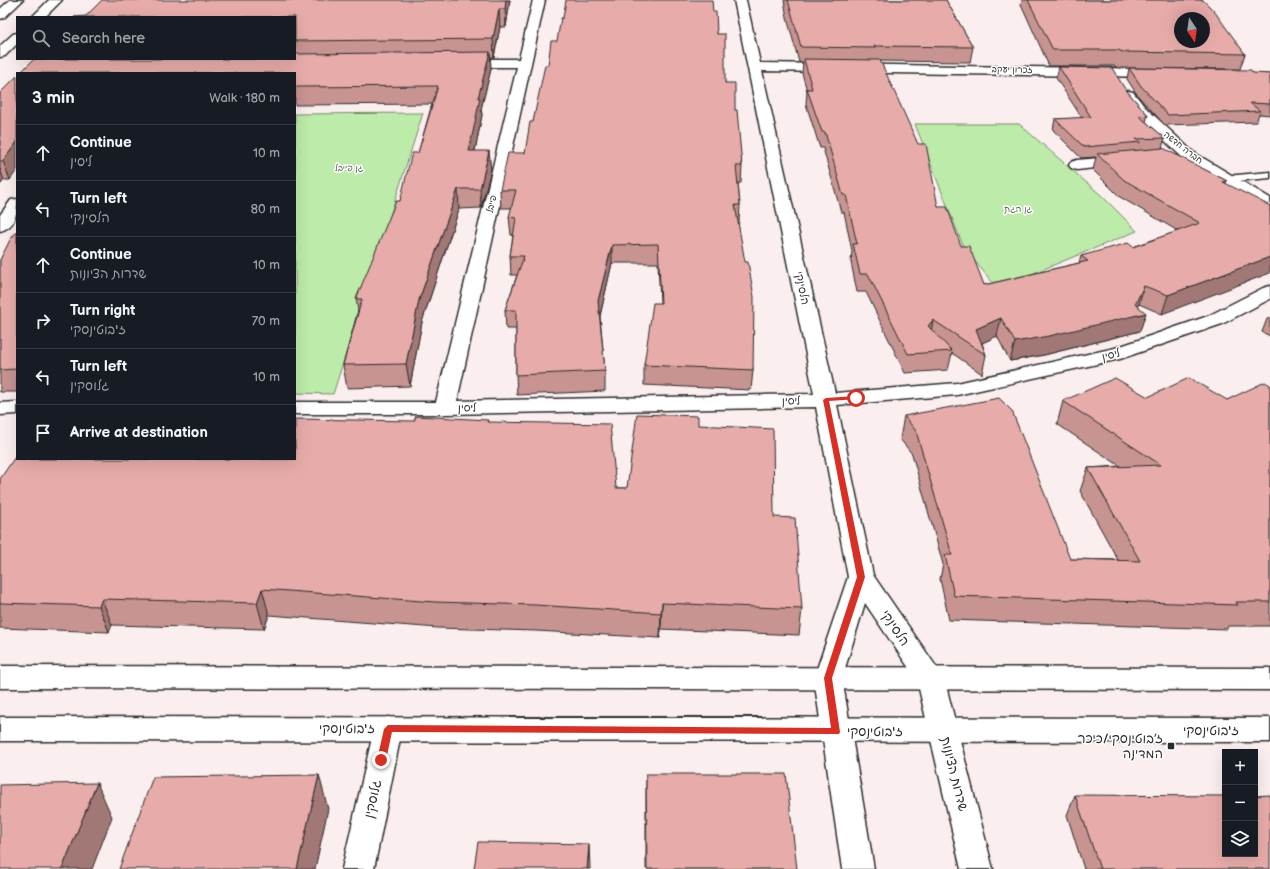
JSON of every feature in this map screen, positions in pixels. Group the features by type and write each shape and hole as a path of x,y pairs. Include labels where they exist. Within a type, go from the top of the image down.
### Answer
{"street":[{"path":"0,15 17,0"},
{"path":"39,16 56,0"},
{"name":"פייבל","path":"445,408 539,0"},
{"name":"הלסינקי","path":"740,0 826,400 861,577 930,678"},
{"path":"0,53 16,38"},
{"path":"446,64 525,63"},
{"name":"זכרון יעקב","path":"754,67 1169,73"},
{"name":"חברה חדשה","path":"1114,72 1120,84 1140,110 1188,155 1270,205"},
{"path":"1172,156 1188,155"},
{"path":"1077,165 1141,159"},
{"path":"0,226 16,205"},
{"name":"ליסין","path":"296,408 445,408 826,400 957,389 1120,353 1215,320 1270,292"},
{"path":"0,408 16,408"},
{"name":"הלסינקי","path":"828,678 861,577"},
{"path":"0,677 1270,679"},
{"path":"828,678 858,869"},
{"name":"שדרות הציונות","path":"930,678 977,869"},
{"name":"ז'בוטינסקי","path":"0,729 388,729 836,732 1270,730"},
{"name":"גלוסקין","path":"358,869 388,729"}],"lane":[{"path":"1226,179 1270,175"}],"green space":[{"name":"גן פייבל","path":"423,113 333,394 296,393 296,114"},
{"name":"גן הגת","path":"915,124 1019,124 1102,196 1137,231 997,288 964,248"}],"building":[{"path":"102,0 506,0 505,9 499,9 493,39 296,41 296,16 86,16"},
{"path":"566,0 712,0 713,12 716,12 717,34 725,34 725,83 735,83 735,110 737,110 742,166 736,166 740,205 735,205 745,262 748,262 754,297 753,370 644,365 653,303 661,303 658,244 612,245 598,301 605,371 516,375 516,310 505,310 524,256 510,256 516,218 509,217 516,190 500,190 508,153 525,153 530,122 533,122 545,65 548,65 551,41 557,41"},
{"path":"788,0 946,0 973,47 801,47"},
{"path":"1028,0 1203,0 1214,11 1245,54 1123,52 1118,50 1053,50"},
{"path":"490,52 478,98 480,98 469,151 489,151 480,189 458,189 419,300 406,364 343,365 362,299 356,299 396,201 400,201 412,153 418,153 438,86 296,87 296,72 21,72 33,60 296,60 296,54"},
{"path":"804,59 880,60 918,144 926,144 938,207 947,207 961,246 969,246 984,285 1088,261 1081,256 1128,243 1133,247 1200,223 1124,180 1097,154 1163,148 1227,181 1223,182 1270,206 1270,257 1168,295 1144,286 1135,304 1146,313 1049,336 1015,342 1001,318 976,329 986,355 933,320 928,326 952,351 908,354 868,274 860,274 853,244 857,244 846,195 843,195 825,132 822,132 807,89 812,89"},
{"path":"1059,67 1112,68 1125,89 1148,115 1139,116 1165,138 1136,139 1141,142 1084,147 1055,119 1091,117"},
{"path":"1129,68 1251,70 1253,73 1270,74 1270,104 1250,103 1260,111 1168,115 1141,86"},
{"path":"16,77 16,143 3,161 0,161 0,93"},
{"path":"16,232 16,369 0,370 0,260 10,240"},
{"path":"1115,378 1148,397 1189,378 1227,400 1265,382 1270,385 1270,602 1236,602 1238,605 954,596 945,555 952,555 916,431 904,416 999,398 1012,411 1070,559 1140,561 1088,468 1161,465 1063,401"},
{"path":"637,414 698,416 698,425 773,429 774,517 795,518 802,609 662,603 661,613 535,605 435,602 262,589 257,603 102,599 99,606 0,603 0,479 16,455 16,460 296,460 296,419 414,421 416,416 488,420 487,422 610,424 616,488 627,488"},
{"path":"646,774 786,774 797,869 647,869"},
{"path":"319,775 297,869 119,869 153,777"},
{"path":"97,783 62,869 0,869 0,785"},
{"path":"1075,795 1222,796 1222,857 1258,857 1258,796 1270,795 1270,869 1100,869"},
{"path":"478,842 589,844 587,869 474,869"}],"place":[{"name":"ז׳בוטינסקי/כיכר המדינה","path":"1171,746"}],"route":[{"path":"381,760 388,729 836,732 828,678 861,577 826,400 856,398"}]}
